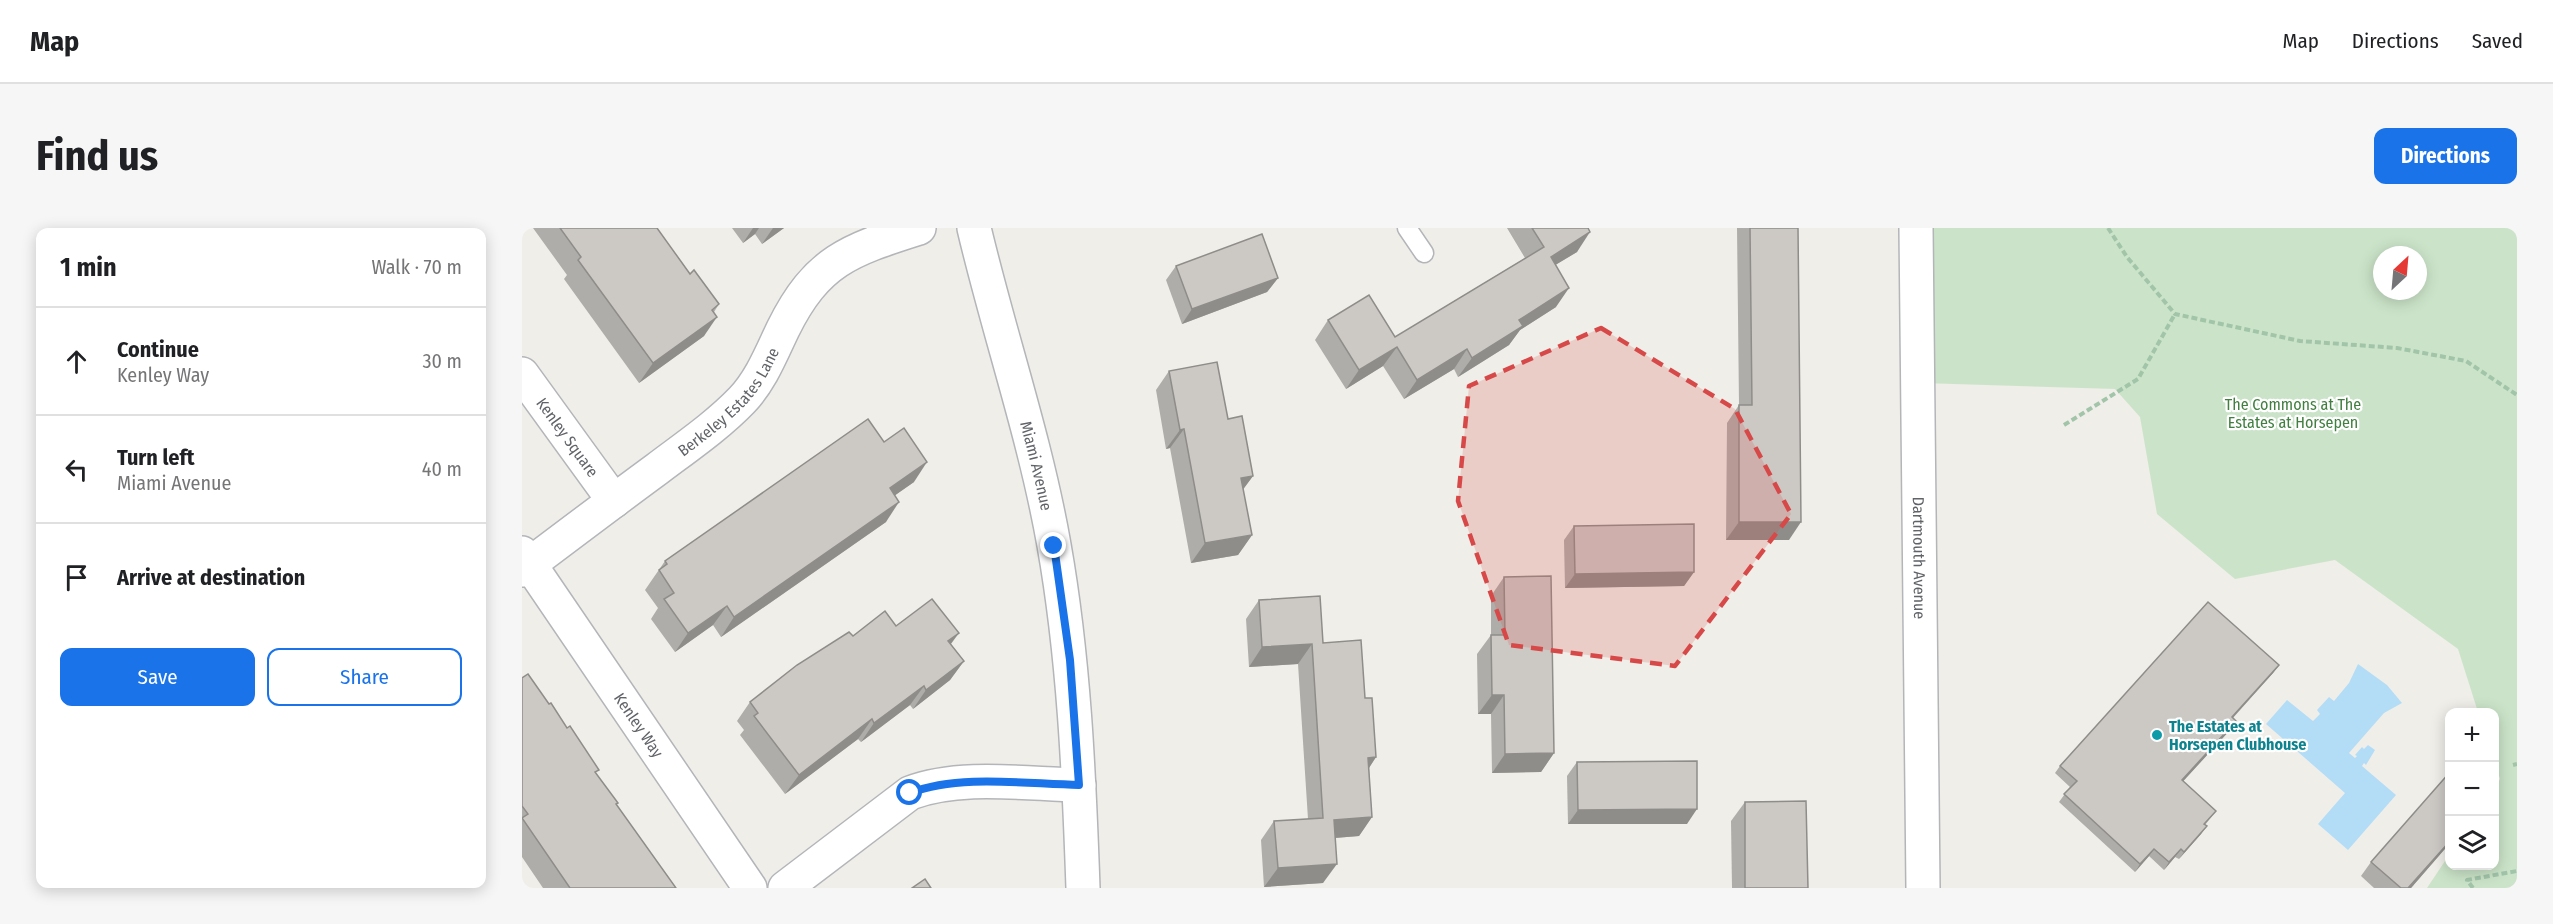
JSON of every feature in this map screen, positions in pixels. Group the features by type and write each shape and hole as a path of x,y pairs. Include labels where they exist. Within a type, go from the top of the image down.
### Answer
{"street":[{"name":"Berkeley Estates Lane","path":"525,562 614,501 709,430 742,400 758,380 791,312 808,287 831,264 861,247 920,228"},
{"name":"Miami Avenue","path":"974,228 988,289 1039,470 1054,546 1070,660 1079,785 1083,888"},
{"name":"Dartmouth Avenue","path":"1916,228 1923,888"},
{"name":"Kenley Square","path":"522,374 614,501"},
{"name":"Kenley Way","path":"525,562 750,888"},
{"path":"785,888 910,793 928,786 964,782 1079,785"}],"lane":[{"path":"1407,228 1424,253"}],"path":[{"path":"2108,228 2127,257 2175,314 2300,341 2397,348 2466,361 2517,395"},
{"path":"2064,425 2138,379 2175,314"},
{"path":"2473,888 2468,880 2517,871"}],"highlighted area":[{"path":"1601,328 1735,409 1791,514 1675,666 1509,645 1458,501 1469,386"}],"green space":[{"name":"The Commons at The Estates at Horsepen","path":"1920,228 2517,228 2517,888 2427,888 2445,861 2445,870 2499,870 2499,708 2477,708 2458,649 2335,560 2235,579 2157,514 2140,417 2115,389 1921,383"}],"water":[{"path":"2358,664 2387,685 2402,703 2384,713 2349,753 2355,758 2362,747 2364,749 2368,745 2375,750 2366,765 2364,763 2362,766 2396,795 2348,850 2318,824 2345,793 2266,724 2287,700 2313,721 2320,714 2317,710 2329,697 2334,701 2349,683"}],"building":[{"path":"560,228 657,228 690,274 694,270 719,304 712,310 717,317 653,363 578,260 581,257"},
{"path":"1532,228 1588,228 1590,232 1551,257 1569,288 1519,320 1523,326 1472,358 1467,349 1417,380 1397,347 1359,370 1328,320 1369,295 1395,337 1544,247"},
{"path":"1750,228 1798,228 1801,522 1739,522 1739,405 1752,405"},
{"path":"1262,234 1278,278 1192,309 1176,266"},
{"path":"1217,362 1228,419 1242,416 1253,476 1241,478 1252,535 1205,543 1184,429 1180,430 1169,371"},
{"path":"868,419 884,442 904,428 927,462 890,488 899,502 734,617 727,606 688,633 664,599 674,593 659,570 667,564 665,561"},
{"path":"1694,524 1694,572 1575,574 1574,526"},
{"path":"1551,576 1554,753 1505,754 1504,695 1492,695 1491,635 1505,635 1504,577"},
{"path":"1320,596 1323,643 1361,640 1365,698 1372,698 1376,757 1368,758 1372,817 1334,820 1337,864 1278,868 1274,821 1323,818 1312,644 1262,647 1259,600"},
{"path":"932,599 959,633 948,641 964,661 926,690 924,686 874,723 872,719 799,775 754,716 758,713 750,702 797,665 849,632 853,636 885,611 896,626"},
{"name":"The Estates at Horsepen Clubhouse","path":"2208,602 2279,665 2232,717 2236,721 2182,780 2216,811 2204,824 2207,826 2184,852 2181,849 2169,862 2154,849 2140,864 2064,794 2077,781 2060,766"},
{"path":"528,674 567,728 570,726 599,770 595,772 676,888 570,888 522,818 528,814 522,806 522,678"},
{"path":"1697,761 1697,809 1578,810 1577,762"},
{"path":"2445,778 2445,847 2408,888 2401,888 2371,862"},
{"path":"1806,801 1808,888 1745,888 1745,802"},
{"path":"925,879 931,888 912,888"}],"place":[{"name":"The Estates at Horsepen Clubhouse","path":"2157,735"}],"route":[{"path":"910,793 928,786 964,782 1079,785 1070,660 1054,546"}]}
